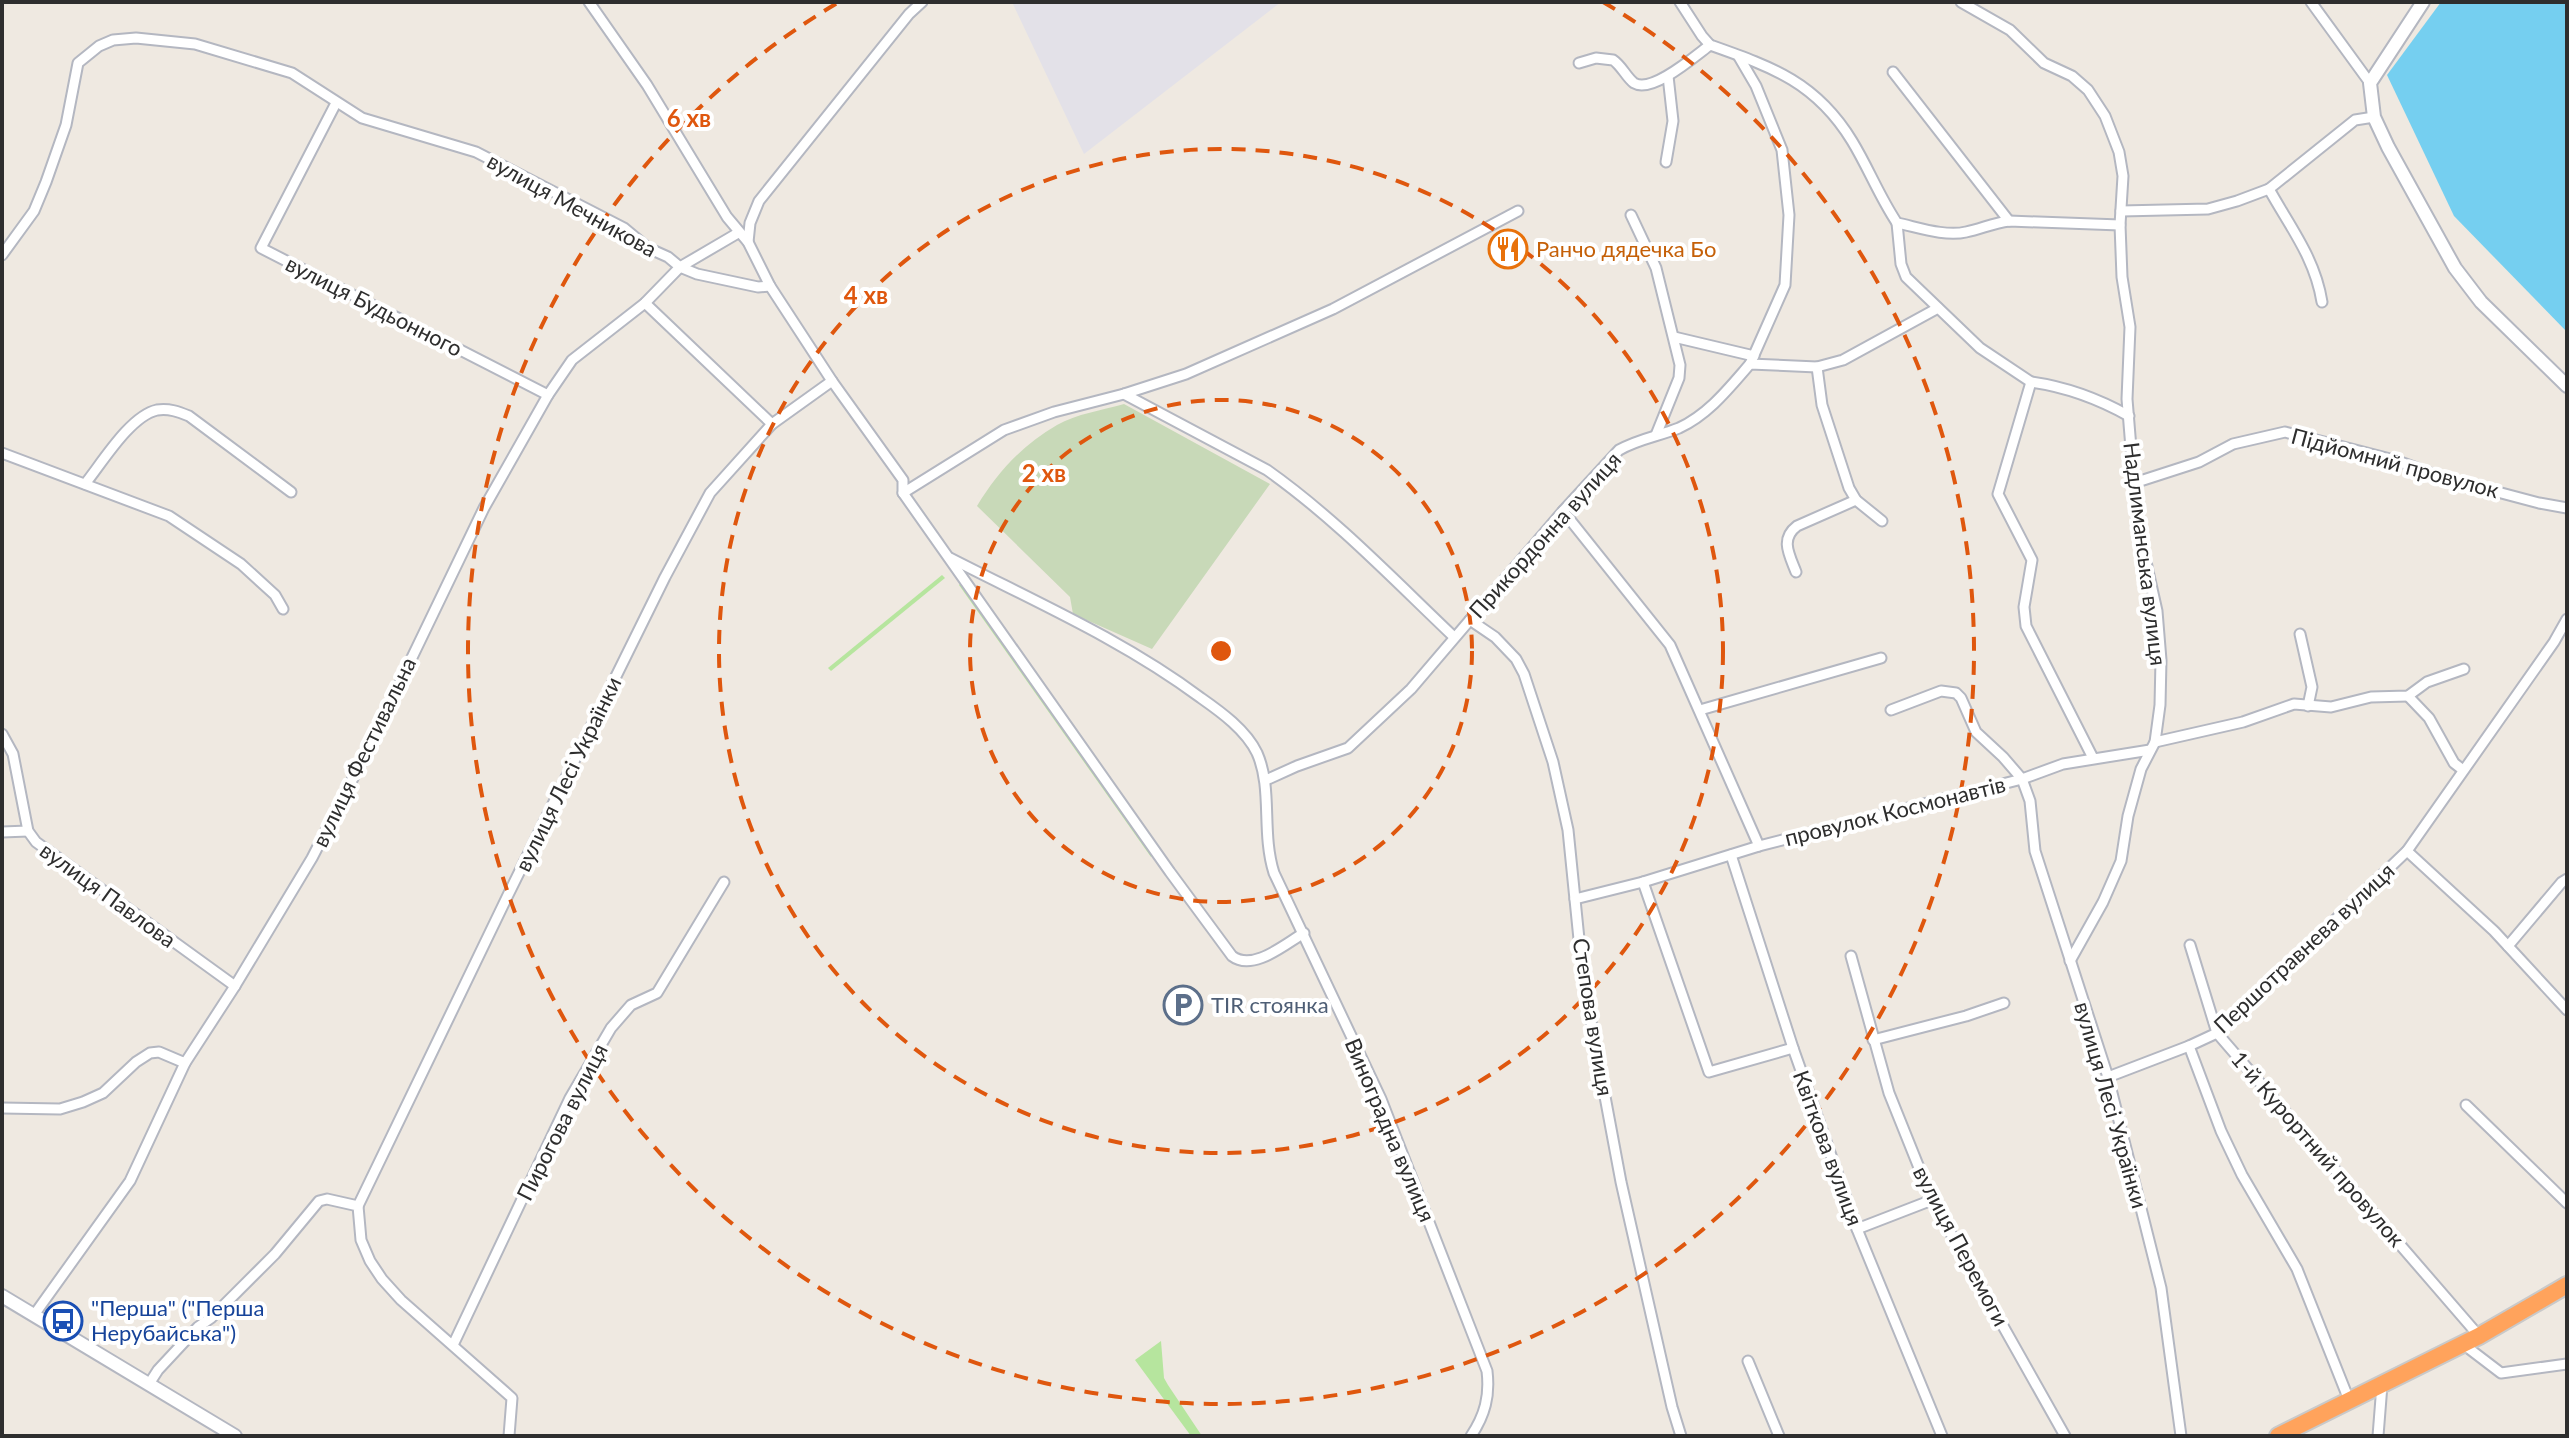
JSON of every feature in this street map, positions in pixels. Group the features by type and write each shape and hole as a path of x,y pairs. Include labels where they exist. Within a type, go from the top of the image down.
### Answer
{"highway":[{"path":"2278,1436 2479,1336 2567,1285"}],"street":[{"path":"589,2 647,85 738,233 748,242 770,286 832,381 903,480 903,493 1232,956 1238,960 1254,961 1304,933"},
{"path":"748,242 750,223 759,201 909,14 922,2"},
{"path":"1680,2 1710,45 1796,82 1827,106 1854,143 1881,199 1897,223 1903,271 1980,348 2031,382 2098,398 2129,416"},
{"name":"Надлиманська вулиця","path":"1961,2 2010,30 2044,63 2072,76 2088,90 2105,116 2119,152 2123,176 2120,225 2122,277 2130,327 2129,416 2137,522 2157,611 2161,660 2160,705 2152,746 2134,792 2118,870 2070,961"},
{"path":"2311,2 2370,83 2374,117 2419,207 2455,268 2481,302 2567,386"},
{"path":"2370,83 2423,2"},
{"name":"вулиця Мечникова","path":"2,255 34,211 46,182 66,125 78,63 99,46 113,40 136,38 195,44 292,73 362,118 476,152 624,228 648,248 668,257 680,267 697,274 758,287 770,286"},
{"path":"1579,63 1596,58 1613,60 1632,82 1641,86 1650,85 1668,76 1710,45"},
{"name":"Прикордонна вулиця","path":"1266,780 1348,748 1411,689 1619,450 1630,443 1680,427 1701,415 1752,360 1785,285 1789,215 1782,150 1756,86 1738,55"},
{"path":"1893,72 2009,221"},
{"path":"1666,162 1673,121 1668,76"},
{"name":"вулиця Будьонного","path":"336,103 261,248 548,395"},
{"path":"2121,211 2208,209 2269,189 2355,120 2374,117"},
{"path":"2269,189 2308,254 2318,278 2322,302"},
{"path":"903,493 1004,430 1054,412 1186,374 1333,309 1518,211"},
{"path":"1631,215 1656,268 1680,365 1679,378 1656,435"},
{"path":"1897,223 1952,233 1965,233 1992,223 2009,221 2120,225"},
{"name":"вулиця Фестивальна","path":"34,1315 130,1181 185,1063 312,858 484,508 548,395 572,360 645,303 680,267 738,233"},
{"path":"645,303 772,424"},
{"path":"1674,337 1752,360 1817,367 1855,355 1938,308"},
{"path":"1817,367 1822,405 1849,488 1856,500 1882,521"},
{"name":"вулиця Лесі Українки","path":"358,1206 665,577 710,493 772,424 832,381"},
{"path":"2031,382 1998,494 2032,560 2024,607 2026,626 2093,758"},
{"path":"1124,394 1288,484 1349,536 1454,637"},
{"path":"85,484 125,433 148,413 160,409 189,416 291,492"},
{"name":"Підйомний провулок","path":"2134,483 2199,462 2233,444 2285,432 2398,461 2441,477 2567,508"},
{"path":"2,453 169,516 241,564 275,595 283,609"},
{"path":"1796,572 1787,549 1786,539 1790,531 1856,500"},
{"path":"1563,511 1664,633 1759,846"},
{"path":"949,557 1113,639 1158,666 1225,716 1244,735 1256,751 1266,780"},
{"name":"Першотравнева вулиця","path":"2108,1077 2217,1033 2407,851 2567,619"},
{"name":"Степова вулиця","path":"1470,620 1495,637 1516,659 1524,674 1553,762 1568,830 1583,979 1621,1182 1681,1436"},
{"path":"2300,634 2312,687 2308,706"},
{"path":"1700,710 1881,658"},
{"path":"2152,746 2243,722 2294,704 2331,707 2371,697 2408,696 2427,682 2464,669"},
{"path":"1891,710 1941,691 1956,693 1976,732 2022,779"},
{"path":"2408,696 2429,718 2454,763 2463,770"},
{"name":"вулиця Павлова","path":"2,734 13,754 28,831 36,842 235,986"},
{"name":"провулок Космонавтів","path":"1575,899 1643,882 1759,846 2022,779 2063,764 2152,746"},
{"name":"вулиця Лесі Українки","path":"2022,779 2030,801 2035,851 2108,1077 2161,1288 2181,1436"},
{"name":"Виноградна вулиця","path":"1266,780 1266,836 1274,873 1381,1099 1487,1371 1489,1389 1486,1408 1471,1436"},
{"path":"2,832 28,831"},
{"path":"2407,851 2508,946 2567,1010"},
{"name":"Квіткова вулиця","path":"1731,855 1793,1048 1857,1229 1942,1436"},
{"path":"2508,946 2567,879"},
{"name":"Пирогова вулиця","path":"453,1345 570,1098 611,1028 631,1005 657,993 724,882"},
{"path":"1643,882 1709,1072 1793,1048"},
{"name":"1-й Курортний провулок","path":"2190,945 2217,1033 2479,1336"},
{"name":"вулиця Перемоги","path":"1851,956 1889,1093 1932,1200 2065,1436"},
{"path":"1873,1040 2004,1003"},
{"name":"1-й Курортний провулок","path":"2189,1046 2221,1131 2242,1175 2297,1269 2349,1400"},
{"path":"2,1108 60,1109 83,1102 103,1093 150,1053 159,1052 185,1063"},
{"path":"2466,1105 2567,1203"},
{"path":"149,1384 188,1337 275,1254 319,1201 327,1199 358,1206 361,1240 370,1261 401,1300 512,1398 509,1436"},
{"path":"1857,1229 1932,1200"},
{"path":"2,1296 235,1436"},
{"path":"2463,1344 2501,1373 2567,1364"},
{"path":"1748,1361 1779,1436"},
{"path":"2378,1436 2382,1385"}],"shaded area":[{"path":"1012,2 1281,2 1084,154"}],"green space":[{"path":"1124,404 1270,484 1152,649 1073,614 1070,597 977,506 1011,461 1044,433 1073,418"},
{"path":"942,575 945,578 831,671 828,668"},
{"path":"961,583 1153,854 1151,857 959,585"},
{"path":"1161,1341 1164,1378 1202,1436 1191,1436 1135,1360"}],"water":[{"path":"2441,2 2567,2 2567,332 2454,216 2387,75"}],"place":[{"name":"Ранчо дядечка Бо","path":"1508,249"},
{"name":"TIR стоянка","path":"1183,1005"},
{"name":"\"Перша\" (\"Перша Нерубайська\")","path":"63,1321"}]}
